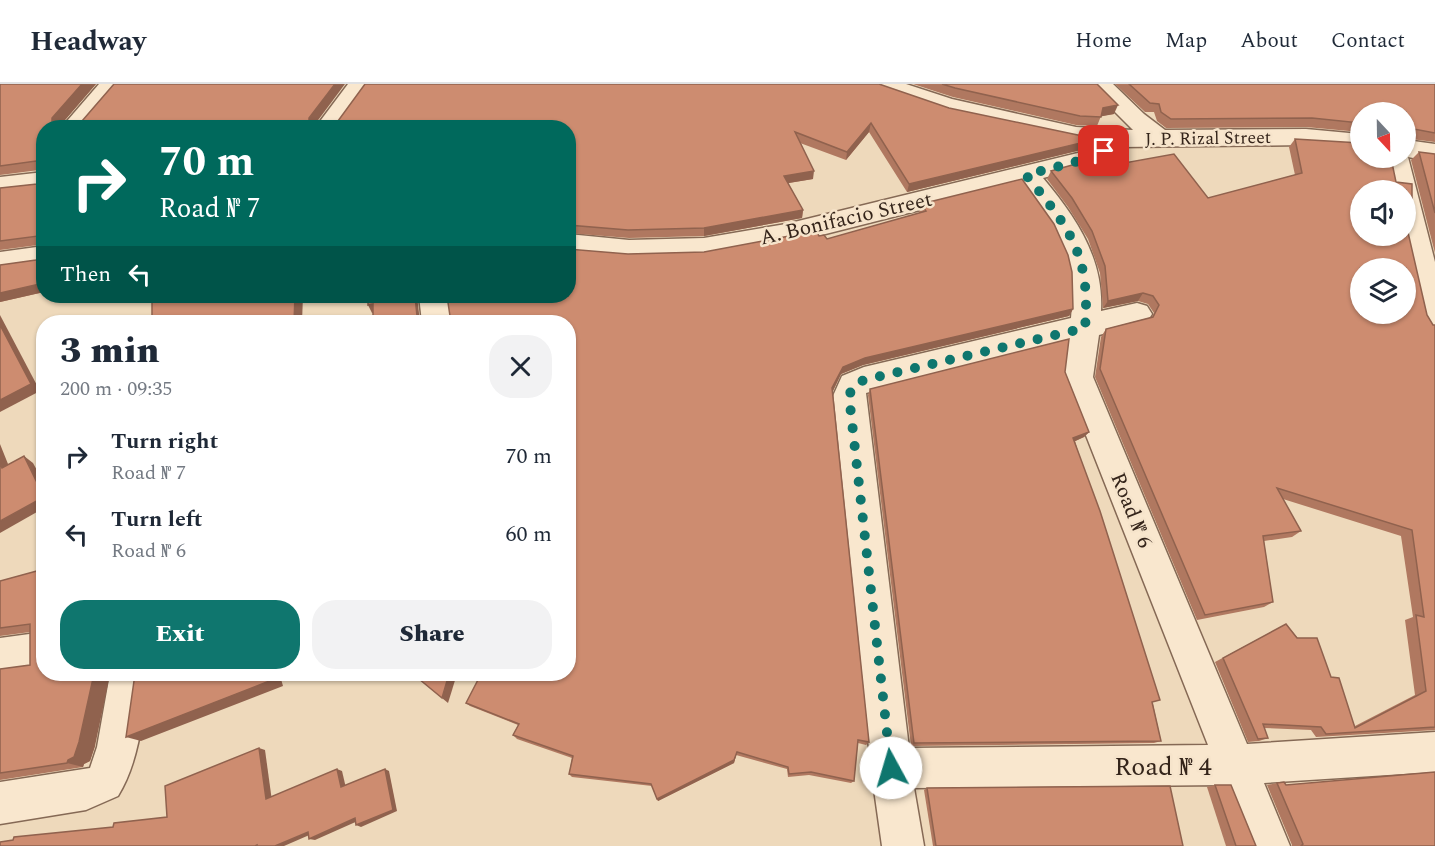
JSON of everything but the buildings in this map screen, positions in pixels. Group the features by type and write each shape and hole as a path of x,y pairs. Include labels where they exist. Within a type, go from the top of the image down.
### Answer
{"street":[{"path":"80,120 112,84"},
{"path":"333,120 360,84"},
{"name":"J. P. Rizal Street","path":"882,84 947,106 1016,123 1109,139 1260,136 1350,141"},
{"path":"1099,84 1135,120 1160,139"},
{"name":"A. Bonifacio Street","path":"576,245 629,250 704,248 786,234 1094,157 1109,146 1109,139"},
{"path":"1416,150 1435,153"},
{"path":"22,184 36,169"},
{"name":"Road № 6","path":"1026,175 1060,216 1074,243 1083,270 1087,296 1078,377 1269,846"},
{"path":"1416,241 1435,322"},
{"path":"0,262 36,257"},
{"path":"903,846 891,768 849,396 853,386 864,380 1137,314"},
{"path":"0,657 36,651"},
{"path":"0,803 88,790 104,783 112,769 128,681"},
{"name":"Road № 4","path":"891,768 1237,765 1435,752"}],"route":[{"path":"891,768 849,396 853,386 864,380 1085,328 1087,296 1083,270 1074,243 1060,216 1026,175 1094,157 1104,151"}]}
